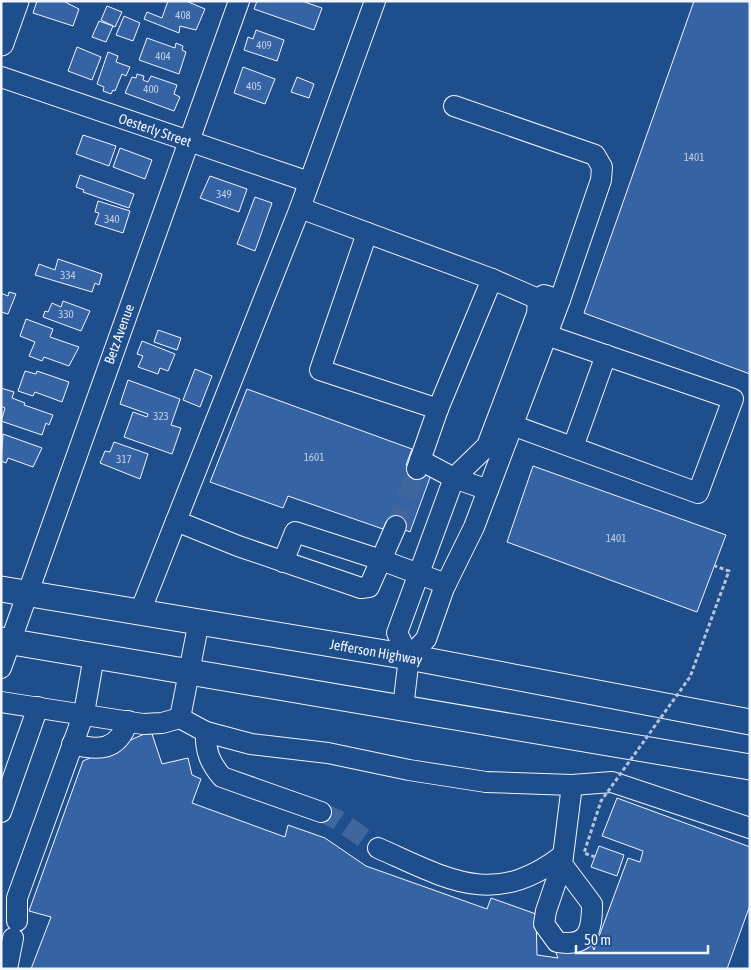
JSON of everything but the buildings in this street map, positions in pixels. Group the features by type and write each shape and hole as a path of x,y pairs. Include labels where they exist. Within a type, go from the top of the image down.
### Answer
{"main road":[{"path":"1,43 16,1"},
{"name":"Jefferson Highway","path":"1,589 409,657 750,722"},
{"path":"6,641 750,767"}],"street":[{"name":"Betz Avenue","path":"1,668 6,641 27,594 239,1"},
{"path":"140,612 300,208 375,1"},
{"name":"Oesterly Street","path":"1,77 308,182"},
{"path":"409,657 426,639 446,584 474,527 488,490 505,422 539,332 560,300 601,180 602,167 595,155 454,106"},
{"path":"300,208 492,279 538,299"},
{"path":"367,232 320,370 438,409"},
{"path":"488,490 418,465 438,409 492,279"},
{"path":"538,299 544,295 560,300"},
{"path":"538,299 539,332"},
{"path":"505,422 698,493 733,398 539,332"},
{"path":"573,447 606,355"},
{"path":"403,708 409,657 397,633 418,573 454,478 487,446 505,422"},
{"path":"176,521 283,562 362,588 369,587 396,526"},
{"path":"283,562 296,532 446,584"},
{"path":"180,718 199,621"},
{"path":"7,969 12,915 84,714 94,656"},
{"path":"1,702 143,724 162,723 180,718 206,732 252,744 328,752 409,770 486,782 572,785 612,782 750,828"},
{"path":"1,812 38,707"},
{"path":"72,744 88,748 110,745 124,734 128,721"},
{"path":"206,732 205,749 213,767 222,777 320,812"},
{"path":"378,848 445,878 473,885 499,885 525,878 562,860 572,785"}],"path":[{"path":"595,857 584,853 601,801 690,677 728,571 715,566"}],"tunnel":[{"path":"396,526 417,469"},
{"path":"321,812 338,820 378,848"}]}
